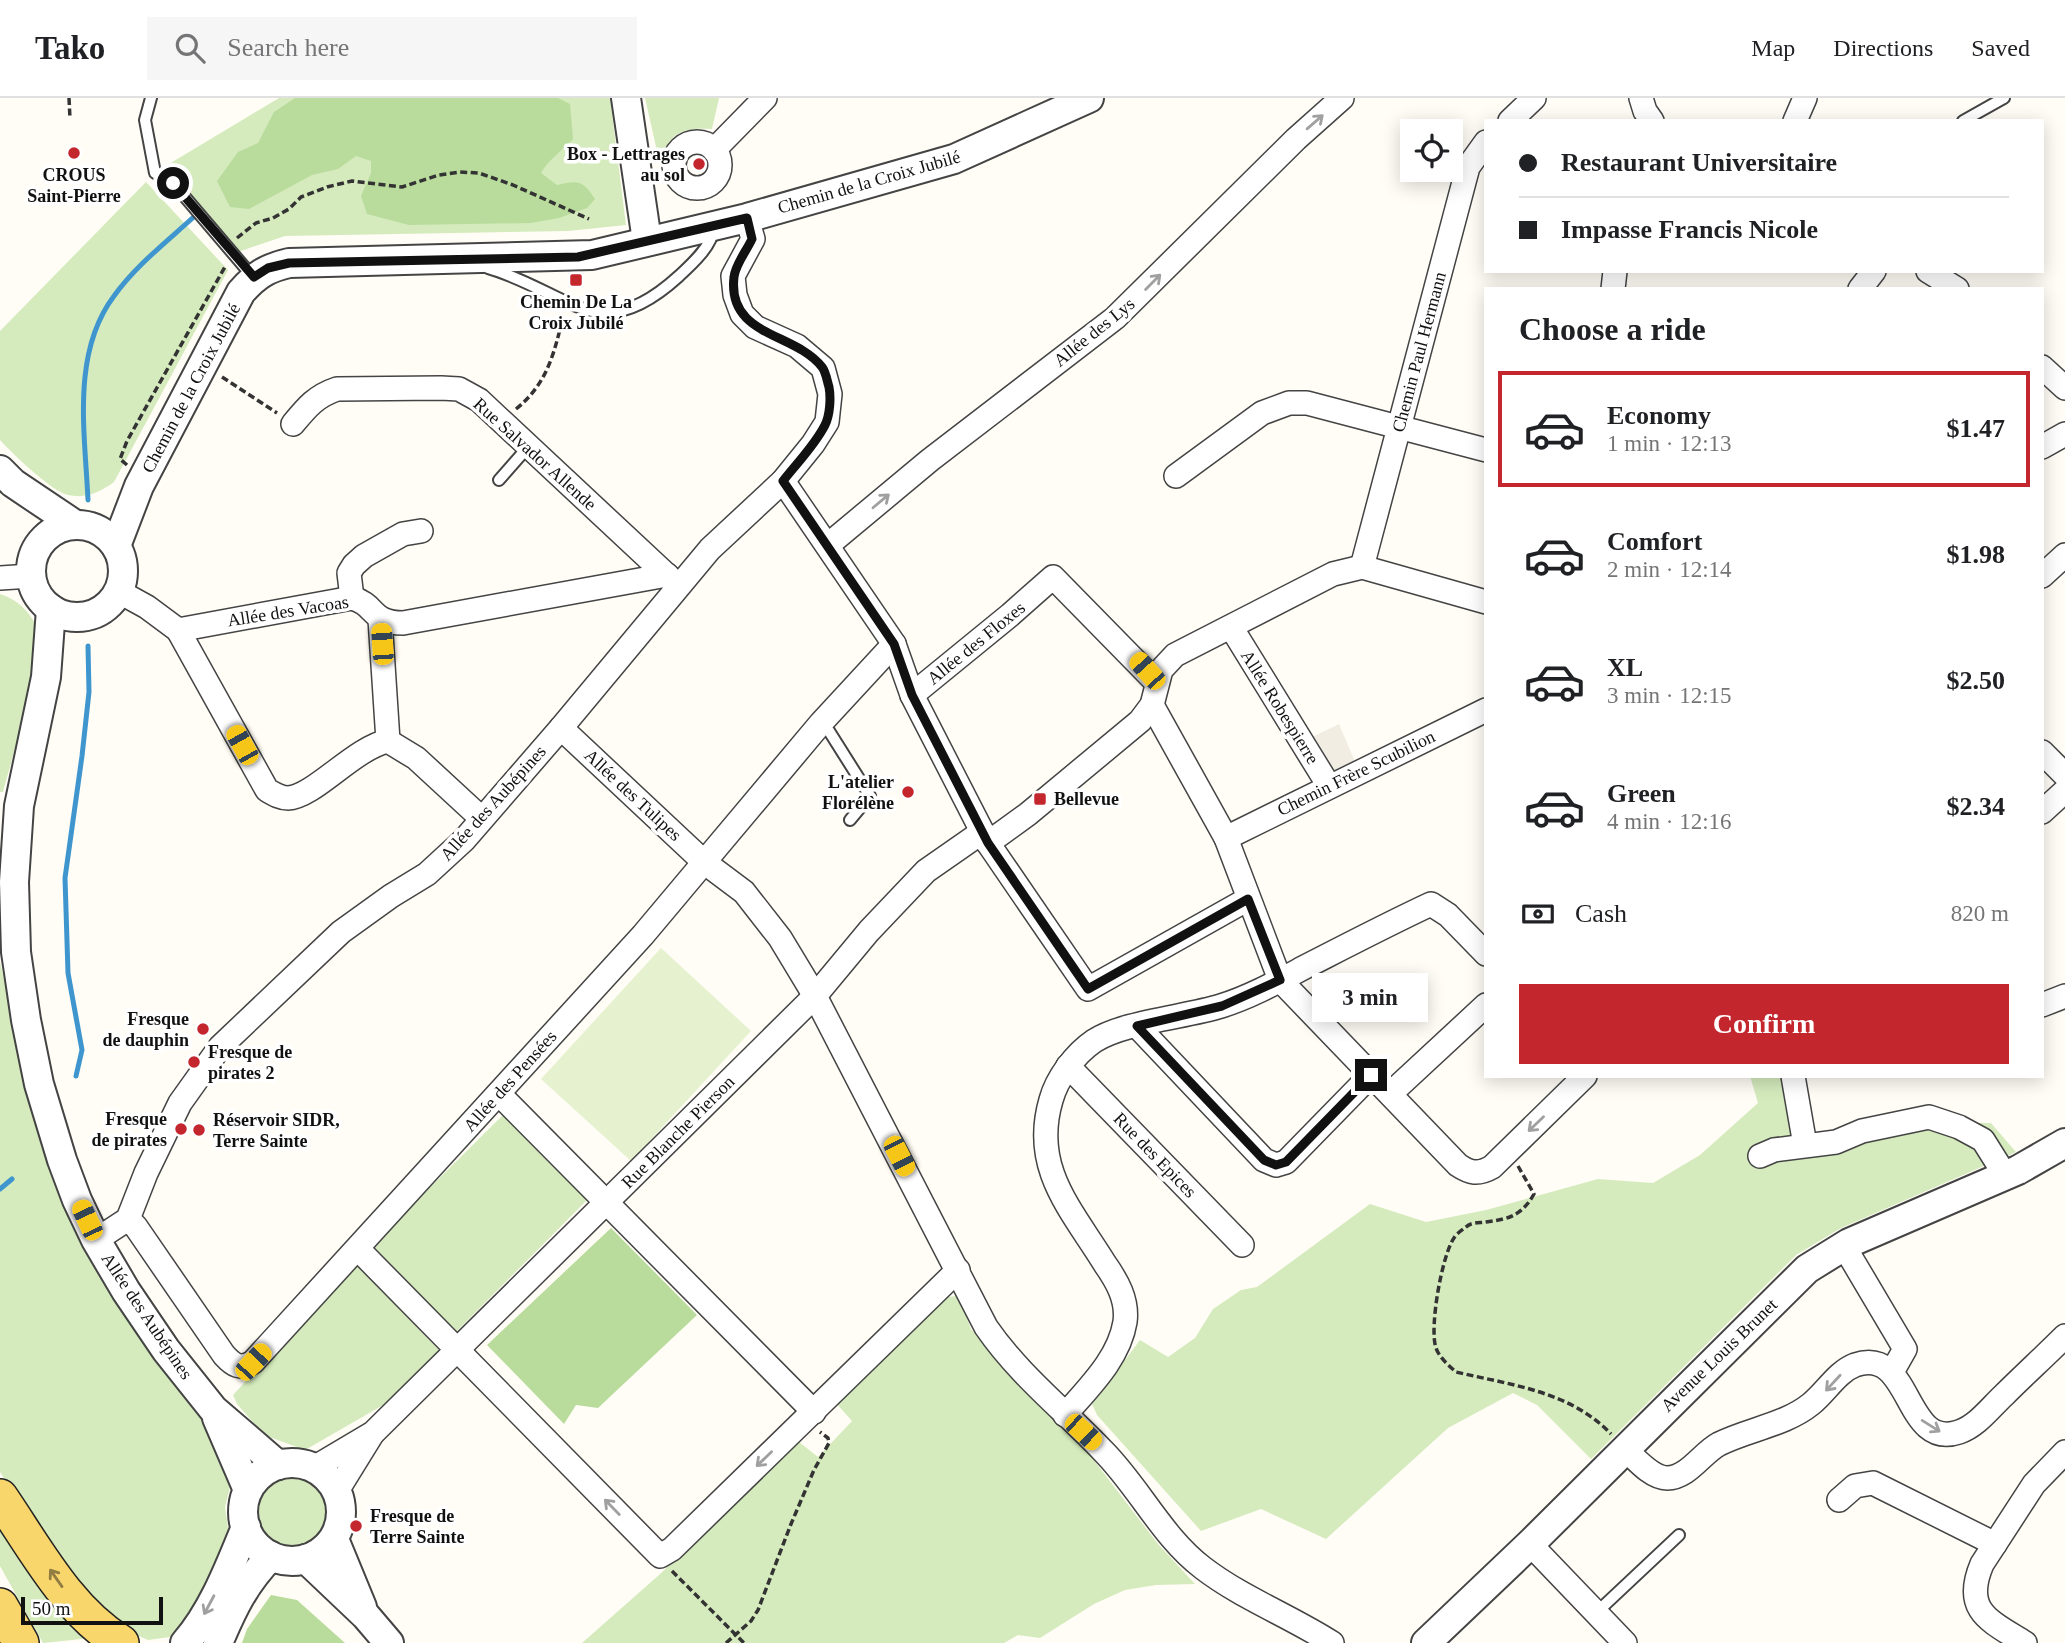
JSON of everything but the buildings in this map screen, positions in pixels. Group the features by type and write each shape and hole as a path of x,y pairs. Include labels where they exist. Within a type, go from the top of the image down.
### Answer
{"main road":[{"path":"0,1497 73,1603 96,1626 121,1643"},
{"path":"0,1606 21,1643"}],"street":[{"path":"626,98 647,241"},
{"path":"714,150 765,98"},
{"name":"Chemin de la Croix Jubilé","path":"82,526 108,515 136,478 241,292 245,267 268,268 289,263 578,257 747,218 954,159 1089,98"},
{"name":"Allée des Lys","path":"828,545 930,460 1115,318 1296,139 1342,98"},
{"path":"1512,119 1534,98"},
{"path":"1641,98 1650,119"},
{"path":"1797,119 1805,98"},
{"name":"Chemin Paul Hermann","path":"1362,567 1468,167 1484,145"},
{"name":"Allée des Aubépines","path":"278,1465 213,1409 154,1333 96,1240 128,1219 153,1156 180,1103 220,1047 341,932 427,874 464,840 561,728 673,581 783,481 813,444 827,422 830,394 823,368 797,346 755,327 741,314 735,295 733,276 752,239 747,218"},
{"path":"1862,287 1872,273"},
{"path":"1931,273 1953,287"},
{"path":"2044,369 2065,388"},
{"name":"Rue Salvador Allende","path":"293,424 311,402 337,389 441,387 459,390 479,400 673,581"},
{"path":"1176,476 1262,413 1289,403 1307,403 1484,449"},
{"path":"2044,446 2065,434"},
{"path":"7,477 82,526 100,531 116,546 123,566 123,577 118,591 99,612 78,617 51,609 37,595 31,576 33,554 39,544 54,530 82,526"},
{"path":"7,477 39,544"},
{"name":"Chemin de la Croix Jubilé","path":"116,546 136,478"},
{"name":"Allée des Floxes","path":"783,481 894,644 912,695 1053,577 1155,694"},
{"path":"352,598 349,573 354,565 364,556 403,534 421,531"},
{"path":"2044,574 2065,555"},
{"path":"1362,567 1484,601"},
{"name":"Rue Blanche Pierson","path":"314,1468 373,1433 816,996 869,931 926,871 957,843 985,838 1028,814 1140,721 1155,694 1161,670 1175,655 1333,574 1362,567"},
{"path":"0,578 31,576"},
{"path":"388,741 380,619 403,623 673,581"},
{"path":"118,591 147,607 178,630 267,790 278,797 290,798 303,793 356,756 388,741"},
{"name":"Allée des Vacoas","path":"178,630 352,598 362,601 380,619"},
{"path":"51,609 46,677 19,806 8,925 16,952 40,1084 62,1160 96,1240"},
{"path":"46,677 78,617"},
{"name":"Allée Robespierre","path":"1231,627 1329,786"},
{"name":"Allée des Pensées","path":"128,1219 224,1355 239,1367 253,1362 643,934 821,723 894,644"},
{"path":"1155,694 1226,838 1280,980 1458,1165 1468,1172 1481,1173 1492,1167 1583,1078"},
{"path":"912,695 985,838 1088,989 1248,899"},
{"name":"Chemin Frère Scubilion","path":"1226,838 1484,711"},
{"name":"Allée des Tulipes","path":"561,728 704,862 744,892 780,938 816,996 986,1327 1002,1350 1030,1382 1104,1451 1180,1548 1201,1567 1332,1643"},
{"path":"388,741 416,758 481,818"},
{"path":"2044,754 2065,775"},
{"path":"2044,811 2065,791"},
{"path":"1065,1415 1113,1355 1125,1321 1124,1303 1118,1283 1062,1195 1045,1151 1045,1120 1053,1093 1068,1066 1094,1041 1137,1026 1222,1006 1431,904 1448,915 1484,952"},
{"path":"2044,1004 2065,996"},
{"path":"1390,1094 1484,1007"},
{"path":"1137,1026 1264,1160 1276,1165 1286,1162 1371,1075"},
{"name":"Rue des Epices","path":"1068,1066 1242,1245"},
{"path":"1793,1078 1805,1145"},
{"path":"499,1094 607,1202 810,1416"},
{"path":"1759,1156 1774,1150 1836,1142 1862,1131 1929,1117 1983,1140 2005,1175"},
{"name":"Avenue Louis Brunet","path":"1426,1643 1530,1544 1807,1269 1844,1246 2005,1175 2065,1143"},
{"path":"1844,1246 1905,1349 1892,1372"},
{"path":"358,1249 660,1556 672,1549 958,1270"},
{"path":"1625,1448 1654,1474 1673,1478 1720,1444 1791,1416 1810,1405 1844,1371 1855,1365 1868,1363 1882,1366 1892,1372 1902,1385 1917,1416 1929,1428 1942,1433 1955,1433 1975,1422 2065,1336"},
{"name":"Allée des Aubépines","path":"213,1409 248,1490"},
{"name":"Rue Blanche Pierson","path":"337,1491 373,1433"},
{"path":"2025,1643 1988,1619 1974,1596 1976,1577 2034,1483 2065,1452"},
{"path":"302,1464 314,1468 327,1477 337,1491 341,1507 340,1523 334,1539 326,1548 306,1559 295,1561 271,1556 260,1549 246,1527 243,1515 248,1490 256,1479 278,1465 302,1464"},
{"path":"1839,1500 1855,1486 1873,1483 1995,1544"},
{"path":"186,1643 230,1566 246,1527"},
{"path":"334,1539 366,1616"},
{"path":"1530,1544 1625,1643"},
{"path":"218,1643 251,1577 271,1556"},
{"path":"306,1559 366,1616 389,1643"}],"lane":[{"path":"151,98 145,120 155,173 173,183 245,267"},
{"path":"1967,119 2004,98"},
{"path":"440,259 478,265 509,274 583,310 605,314 641,303 670,284 713,238 713,226"},
{"path":"499,480 528,447"},
{"path":"821,723 829,730 870,796 850,820"},
{"path":"1596,1613 1679,1535"}],"path":[{"path":"69,98 70,119"},
{"path":"226,246 256,223 273,218 289,209 301,197 327,187 352,181 402,187 439,175 460,172 479,173 589,219"},
{"path":"136,478 120,459 127,442 222,267 245,267"},
{"path":"501,421 537,390 552,359 563,317"},
{"path":"229,380 293,424"},
{"path":"1507,1151 1528,1180 1534,1194 1524,1210 1500,1220 1469,1224 1454,1237 1444,1264 1437,1299 1436,1348 1447,1365 1456,1372 1563,1399 1600,1422 1625,1448"},
{"path":"726,1643 751,1621 758,1610 790,1524 829,1443 810,1416"},
{"path":"660,1556 744,1643"}],"green space":[{"path":"279,98 610,98 626,225 568,231 285,236 238,252 164,167"},
{"path":"295,98 558,98 570,104 573,139 541,173 557,185 579,183 587,188 595,199 587,208 559,218 531,223 409,225 367,214 361,196 371,173 371,161 356,156 338,169 312,175 249,209 230,207 217,181 238,152 258,143 274,112"},
{"path":"645,98 719,98 712,129 692,129 677,134 667,145 660,164"},
{"path":"146,182 228,270 114,482 92,494 68,495 42,480 0,440 0,331"},
{"path":"0,594 15,601 26,611 33,620 36,633 32,677 3,792 0,792"},
{"path":"661,948 751,1031 631,1161 541,1079"},
{"path":"0,962 33,1105 137,1324 214,1435 230,1487 225,1507 229,1535 221,1557 182,1628 170,1637 148,1640 109,1623 90,1606 0,1472"},
{"path":"1751,1078 1798,1078 1811,1132 1829,1139 1868,1121 1991,1123 2016,1152 1841,1228 1796,1255 1591,1459 1537,1405 1513,1393 1448,1428 1326,1539 1261,1509 1201,1531 1097,1415 1092,1404 1140,1340 1168,1357 1195,1338 1213,1309 1241,1290 1257,1287 1370,1204 1426,1222 1486,1210 1598,1179 1653,1183 1700,1155 1758,1103"},
{"path":"503,1115 588,1199 455,1333 369,1248"},
{"path":"611,1228 697,1315 598,1408 576,1405 564,1424 487,1345"},
{"path":"354,1263 439,1350 385,1404 305,1450 264,1435 237,1404 233,1395"},
{"path":"959,1296 971,1329 1033,1399 1070,1429 1158,1544 1195,1584 1156,1585 1125,1590 1094,1604 1040,1638 1018,1635 1004,1643 582,1643 659,1575 799,1442 818,1457 852,1421 835,1402 947,1297"},
{"path":"285,1473 299,1473 313,1479 324,1490 330,1511 327,1526 319,1538 299,1549 285,1549 271,1543 260,1532 254,1518 254,1504 260,1490 271,1479"},
{"path":"0,1522 91,1638 43,1643 0,1566"},
{"path":"271,1595 297,1600 345,1643 242,1643 247,1629"}],"shaded area":[{"path":"1339,724 1359,771 1329,786 1302,742"}],"waterway":[{"path":"88,500 84,394 91,342 100,318 133,273 198,213"},
{"path":"76,1076 82,1050 68,973 65,878 89,692 88,646"},
{"path":"0,1189 12,1179"}],"place":[{"name":"CROUS Saint-Pierre","path":"74,153"},
{"name":"Box - Lettrages au sol","path":"699,164"},
{"name":"Chemin De La Croix Jubilé","path":"576,280"},
{"name":"L'atelier Florélène","path":"908,792"},
{"name":"Bellevue","path":"1040,799"},
{"name":"Fresque de dauphin","path":"203,1029"},
{"name":"Fresque de pirates 2","path":"194,1062"},
{"name":"Fresque de pirates","path":"181,1129"},
{"name":"Réservoir SIDR, Terre Sainte","path":"199,1130"},
{"name":"Fresque de Terre Sainte","path":"356,1526"}],"route":[{"path":"173,183 254,277 268,268 289,263 578,257 747,218 752,239 733,276 741,314 755,327 797,346 823,368 830,394 827,422 783,481 894,644 912,695 988,843 1088,989 1248,899 1280,980 1222,1006 1137,1026 1264,1160 1276,1165 1286,1162 1371,1075"}]}
